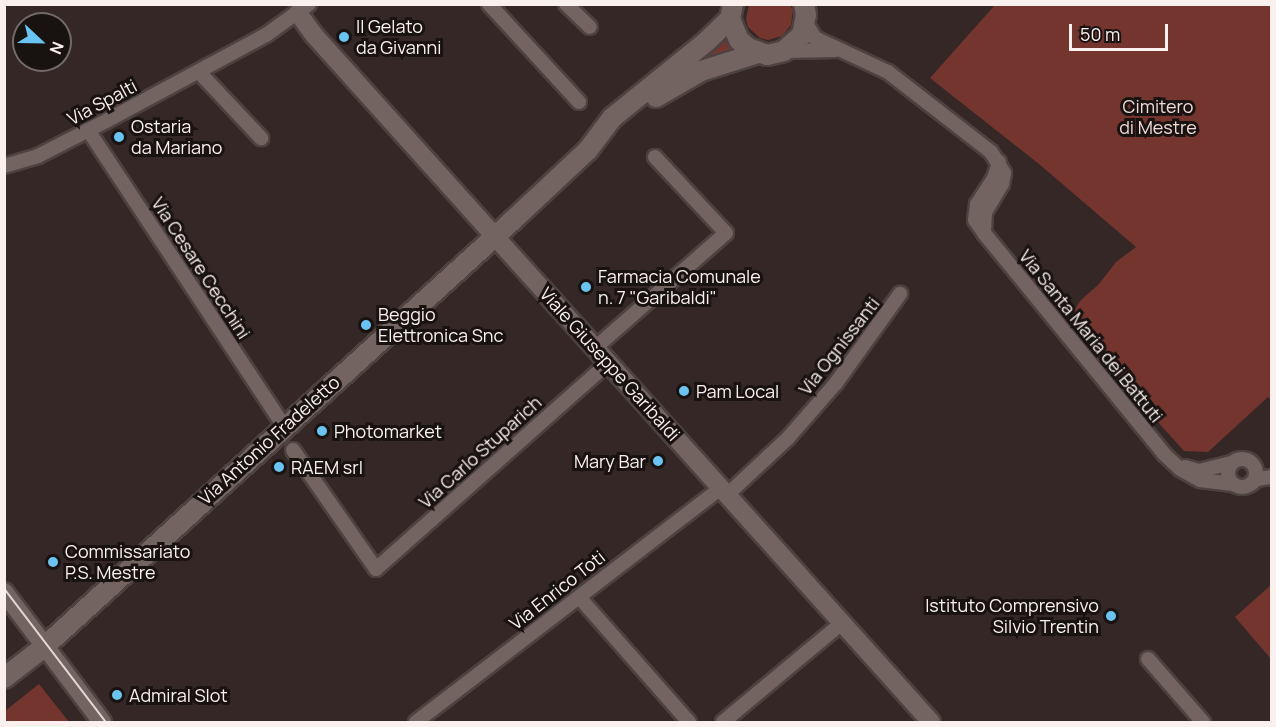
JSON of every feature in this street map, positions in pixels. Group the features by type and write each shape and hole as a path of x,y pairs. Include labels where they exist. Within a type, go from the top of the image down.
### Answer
{"main road":[{"path":"732,12 739,40 758,53 767,55 784,51 802,35 805,10"},
{"path":"588,150 612,118 707,41 732,12"},
{"path":"588,150 682,80 719,63 758,53"},
{"name":"Via Antonio Fradeletto","path":"4,678 44,647 588,150"}],"street":[{"path":"489,4 579,102"},
{"path":"566,4 590,27"},
{"name":"Via Spalti","path":"4,164 20,163 199,72 300,7"},
{"name":"Viale Giuseppe Garibaldi","path":"300,7 322,44 931,722"},
{"path":"805,10 815,38 838,50"},
{"path":"784,51 838,50"},
{"name":"Via Santa Maria dei Battuti","path":"838,50 888,72 982,142 999,162 994,178 977,204 975,220 984,233 1136,421 1172,461 1200,480 1233,484"},
{"path":"199,72 261,138"},
{"name":"Via Cesare Cecchini","path":"88,130 284,426"},
{"path":"595,348 726,233 656,157"},
{"name":"Via Ognissanti","path":"724,491 788,438 822,398 900,294"},
{"name":"Via Carlo Stuparich","path":"293,450 376,569 608,363"},
{"path":"1243,459 1272,476 1257,479 1242,487 1233,484 1228,477 1231,464 1243,459"},
{"name":"Via Santa Maria dei Battuti","path":"1172,461 1200,471 1231,464"},
{"path":"1251,484 1255,477 1254,466"},
{"name":"Via Enrico Toti","path":"416,723 579,597 724,491"},
{"path":"5,592 102,723"},
{"path":"579,597 689,723"},
{"path":"723,723 842,623"},
{"path":"1148,659 1203,723"}],"green space":[{"path":"749,5 790,5 793,10 791,25 782,36 768,40 760,38 748,27 746,19"},
{"name":"Cimitero di Mestre","path":"995,5 1271,5 1271,400 1268,397 1208,452 1184,451 1067,321 1081,300 1099,284 1116,262 1136,247 1039,164 930,78"},
{"path":"727,31 738,50 683,71"},
{"path":"1271,585 1271,659 1235,617"},
{"path":"39,684 69,722 5,722 5,711"}],"tram line":[{"path":"4,588 106,722"}],"place":[{"name":"Il Gelato da Givanni","path":"344,37"},
{"name":"Ostaria da Mariano","path":"119,137"},
{"name":"Farmacia Comunale n. 7 \"Garibaldi\"","path":"586,287"},
{"name":"Beggio Elettronica Snc","path":"366,325"},
{"name":"Pam Local","path":"684,391"},
{"name":"Photomarket","path":"322,431"},
{"name":"Mary Bar","path":"658,461"},
{"name":"RAEM srl","path":"279,467"},
{"name":"Commissariato P.S. Mestre","path":"53,562"},
{"name":"Istituto Comprensivo Silvio Trentin","path":"1111,616"},
{"name":"Admiral Slot","path":"117,695"}]}
